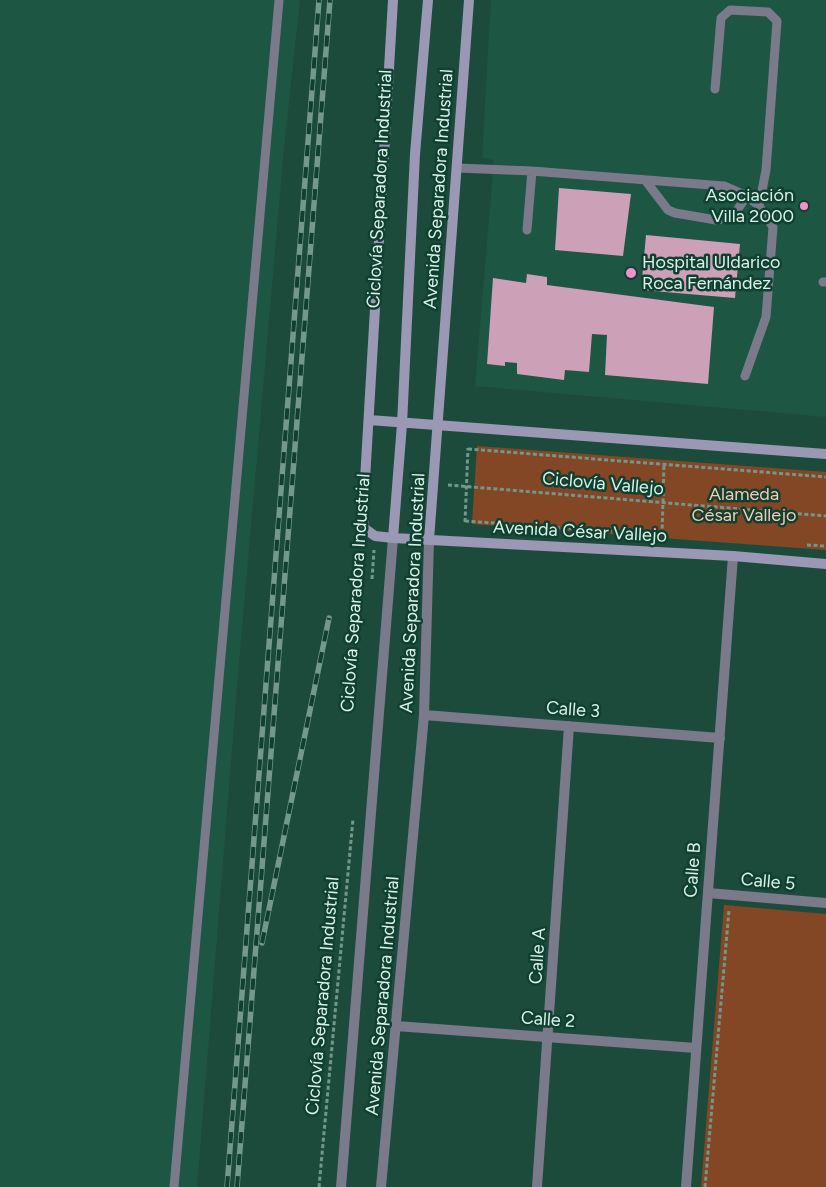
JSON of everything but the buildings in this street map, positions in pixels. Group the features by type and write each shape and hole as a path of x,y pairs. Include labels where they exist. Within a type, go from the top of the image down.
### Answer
{"main road":[{"path":"375,536 364,528 363,514 393,0"},
{"name":"Avenida Separadora Industrial","path":"394,538 402,424 415,154 428,0"},
{"name":"Avenida Separadora Industrial","path":"429,540 469,0"},
{"path":"368,420 826,454"},
{"name":"Avenida César Vallejo","path":"375,536 733,556 826,564"}],"street":[{"name":"Avenida Separadora Industrial","path":"341,1187 394,538"},
{"name":"Avenida Separadora Industrial","path":"382,1187 424,715 429,540"},
{"name":"Calle B","path":"686,1187 733,556"},
{"name":"Calle 3","path":"424,715 720,738"},
{"name":"Calle A","path":"537,1187 549,1036 569,726"},
{"name":"Calle 5","path":"708,893 826,902"},
{"name":"Calle 2","path":"396,1026 696,1048"}],"lane":[{"path":"174,1187 278,0"},
{"path":"715,89 721,18 730,10 768,12 777,21 766,170 759,206"},
{"path":"458,168 532,171 724,186 747,196 759,206 773,227 766,317 745,376"},
{"path":"527,230 532,171"},
{"path":"645,180 668,210 675,213 716,220 727,218 735,213 747,196"}],"path":[{"path":"464,542 469,429"},
{"path":"468,449 826,477"},
{"path":"662,535 664,464"},
{"name":"Ciclovía Vallejo","path":"433,483 826,516"},
{"path":"465,521 672,536"},
{"name":"Ciclovía Separadora Industrial","path":"372,584 375,536"},
{"path":"797,544 826,546"},
{"name":"Ciclovía Separadora Industrial","path":"319,1187 353,817"},
{"path":"704,1187 728,910 738,911"}],"shaded area":[{"path":"0,0 300,0 284,148 238,674 197,1187 0,1187"},
{"name":"Hospital Uldarico Roca Fernández","path":"491,0 826,0 826,417 475,386 494,160 482,158"}],"green space":[{"name":"Alameda César Vallejo","path":"477,446 826,472 826,550 472,524"},
{"path":"724,905 826,914 826,1187 701,1187"}],"railway":[{"path":"227,1187 319,0"},
{"path":"237,1187 330,0"},
{"path":"262,943 329,618"}],"place":[{"name":"Asociación Villa 2000","path":"804,206"},
{"name":"Hospital Uldarico Roca Fernández","path":"631,273"}]}
